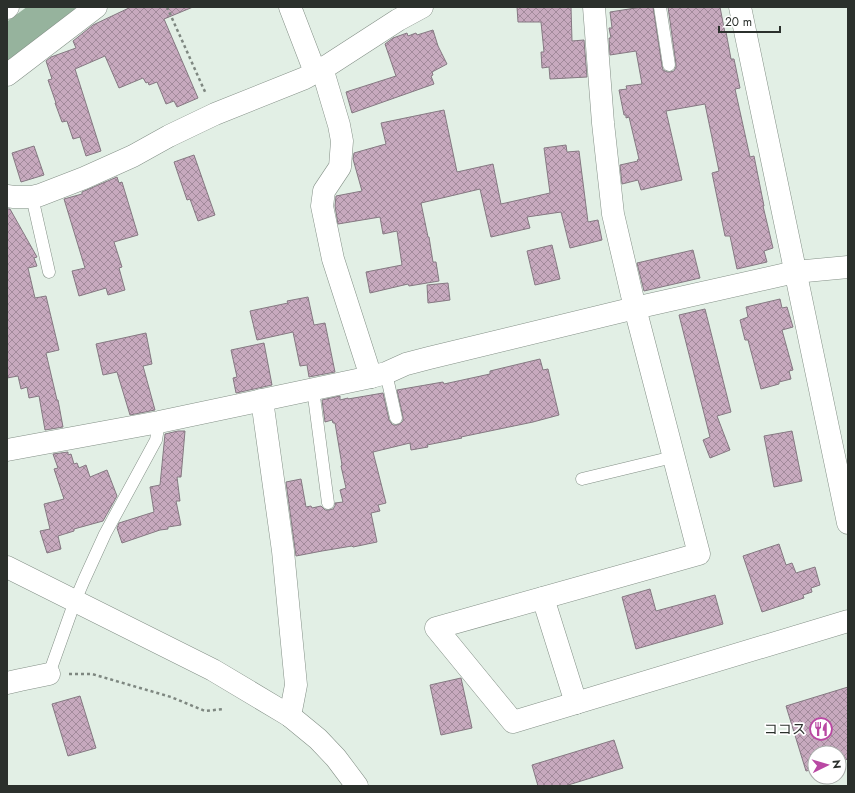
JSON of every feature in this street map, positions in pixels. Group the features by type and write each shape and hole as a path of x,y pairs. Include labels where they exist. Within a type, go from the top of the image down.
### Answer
{"street":[{"path":"7,75 96,7"},
{"path":"290,7 319,70 339,125 342,141 340,167 324,191 322,206 333,259 379,375"},
{"path":"7,196 32,197 40,195 134,156 168,136 215,114 305,78 398,20 422,7"},
{"path":"594,7 603,123 613,214 635,308 699,554 436,628 513,722 848,621"},
{"path":"740,7 848,523"},
{"path":"7,450 159,422 379,375 406,364 429,358 635,308 795,272 848,267"},
{"path":"262,400 283,551 296,685 290,716"},
{"path":"7,567 213,670 290,716 318,739 336,758 357,786"},
{"path":"543,598 576,703"},
{"path":"7,683 49,674"}],"lane":[{"path":"660,7 669,65"},
{"path":"32,197 49,272"},
{"path":"379,375 396,418"},
{"path":"313,389 328,503"},
{"path":"49,674 75,601 105,534 156,440 159,422"},
{"path":"582,479 673,457"}],"path":[{"path":"168,7 215,114"},
{"path":"49,674 92,674 171,697 205,711 224,709"}],"building":[{"path":"131,7 193,7 164,19 198,98 177,107 174,101 166,104 157,82 149,85 143,78 119,88 105,56 75,69 101,151 86,156 80,137 73,139 67,121 62,122 48,80 52,79 46,61 51,57 76,48 73,41 93,25"},
{"path":"517,7 571,7 572,41 584,40 587,77 550,79 549,67 542,68 541,52 544,52 541,22 518,22"},
{"path":"642,7 653,7 663,70 670,72 674,71 676,64 668,7 720,7 731,59 734,59 740,88 735,89 750,157 754,156 763,206 773,248 764,251 767,262 737,269 730,236 725,236 712,173 719,171 705,104 666,111 682,180 641,190 638,180 622,184 620,165 638,161 637,160 639,159 629,117 626,118 626,115 624,115 619,90 627,89 626,86 642,84 636,51 610,55 609,38 611,38 609,28 612,28 610,12"},
{"path":"433,30 438,46 447,64 432,72 433,75 431,76 434,84 352,113 346,92 396,76 385,44 393,38 407,33 408,36 416,33 417,35"},
{"path":"444,110 457,172 493,164 501,204 550,193 544,148 566,145 567,152 579,151 588,222 598,220 602,240 570,248 561,212 527,217 530,228 491,237 480,189 421,203 433,262 436,262 439,281 409,286 408,284 370,293 366,272 402,265 397,231 383,234 380,217 338,224 335,206 336,196 362,191 353,159 354,153 386,144 381,123"},
{"path":"34,146 44,175 21,182 12,153"},
{"path":"194,155 215,215 198,221 190,199 187,200 174,162"},
{"path":"117,177 119,183 122,182 138,235 114,242 122,267 119,268 125,290 108,295 106,288 79,296 72,271 85,268 64,199 82,194 82,192"},
{"path":"7,209 10,209 37,257 34,258 37,266 28,268 35,298 46,296 59,350 46,353 63,427 45,430 39,396 29,398 27,387 21,389 18,376 7,378"},
{"path":"552,245 560,279 535,285 527,251"},
{"path":"693,250 700,278 644,291 637,263"},
{"path":"448,283 450,300 428,303 427,285"},
{"path":"308,297 314,325 325,323 335,372 309,377 307,365 300,366 293,332 257,340 250,311"},
{"path":"780,299 782,308 787,307 793,327 782,330 793,370 789,371 791,379 761,389 748,340 745,340 740,320 748,317 746,307"},
{"path":"705,309 731,412 717,416 730,450 710,458 703,440 710,437 679,315"},
{"path":"146,333 152,364 143,366 155,410 130,415 117,372 103,375 96,344"},
{"path":"264,343 272,385 236,393 233,378 237,377 231,350"},
{"path":"540,359 543,370 548,369 559,415 427,445 428,447 411,450 410,443 373,452 386,503 378,505 380,511 371,513 377,542 296,556 286,482 301,479 306,507 311,506 312,508 321,506 325,510 333,509 335,503 343,502 340,490 346,488 341,466 335,423 333,423 332,420 325,422 322,400 340,396 340,400 383,393 389,420 393,425 397,425 403,421 403,417 397,390 443,382 444,384 490,374 490,371"},
{"path":"185,431 181,477 177,477 180,501 176,501 181,525 168,527 168,529 160,530 122,543 117,528 119,523 154,512 150,487 160,485 165,434"},
{"path":"792,431 802,481 774,487 764,436"},
{"path":"68,452 68,455 71,454 74,464 77,463 79,468 86,465 90,477 107,470 117,496 103,521 74,529 74,531 58,536 61,549 47,553 40,531 50,529 44,504 64,499 54,469 58,468 53,454"},
{"path":"779,544 786,565 792,563 796,573 815,567 820,585 811,588 812,592 803,595 804,598 762,612 743,556"},
{"path":"650,589 656,611 715,595 723,624 636,649 622,597"},
{"path":"461,678 472,728 441,735 430,685"},
{"name":"ココス","path":"848,687 848,759 847,745 807,745 806,771 786,706"},
{"path":"80,696 96,748 68,756 52,704"},
{"path":"614,740 623,768 565,786 538,786 532,765"}],"waterway":[{"path":"7,44 57,7"}],"place":[{"name":"ココス","path":"821,729"}]}
